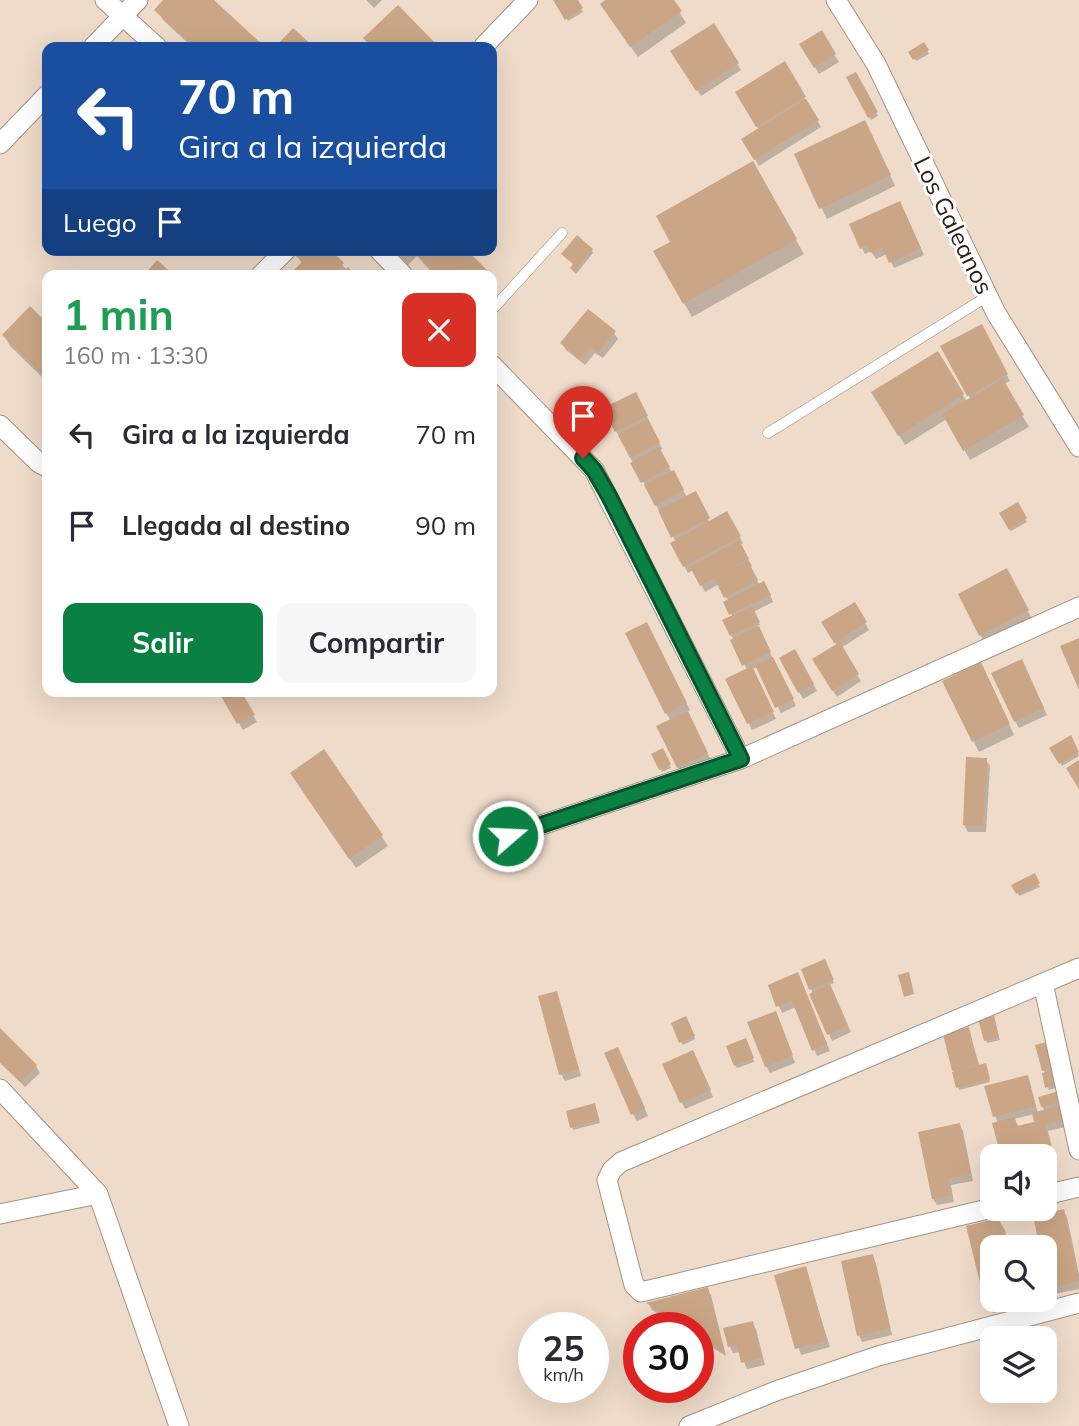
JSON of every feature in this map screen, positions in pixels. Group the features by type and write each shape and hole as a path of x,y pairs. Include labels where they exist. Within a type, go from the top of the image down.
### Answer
{"street":[{"path":"105,0 151,42"},
{"path":"98,42 138,0"},
{"path":"488,42 528,0"},
{"name":"Los Galeanos","path":"836,0 876,64 988,296 1079,447"},
{"path":"0,144 42,100"},
{"path":"266,270 280,256"},
{"path":"385,256 398,270"},
{"path":"497,370 594,470 741,759"},
{"path":"0,425 42,464"},
{"path":"508,836 741,759 1079,607"},
{"path":"980,1211 640,1292 634,1285 607,1181 612,1170 621,1162 1079,968"},
{"path":"1044,983 1079,1150"},
{"path":"0,1090 98,1194 179,1426"},
{"path":"1057,1192 1079,1187"},
{"path":"0,1213 98,1194"},
{"path":"689,1426 776,1391 878,1356 1079,1303"}],"lane":[{"path":"497,304 562,233"},
{"path":"768,433 988,296"}],"building":[{"path":"163,0 214,0 260,42 189,42 154,10"},
{"path":"553,0 578,0 583,8 565,20"},
{"path":"605,0 674,0 682,11 630,47 600,4"},
{"path":"398,5 434,42 367,42 363,38"},
{"path":"714,23 739,63 696,91 670,51"},
{"path":"293,28 308,42 280,42"},
{"path":"822,30 836,54 814,68 799,44"},
{"path":"924,42 929,50 913,60 908,52"},
{"path":"785,61 806,97 756,127 735,92"},
{"path":"856,72 878,112 868,118 846,77"},
{"path":"806,99 819,120 754,160 741,139"},
{"path":"865,120 891,175 819,209 794,154"},
{"path":"753,161 797,239 683,304 653,251 670,242 656,216"},
{"path":"900,201 921,248 889,263 882,247 870,253 867,245 860,249 849,224"},
{"path":"577,235 593,249 574,272 570,268 573,264 561,254"},
{"path":"296,256 337,256 344,263 338,270 294,270 302,262"},
{"path":"418,256 473,256 487,270 432,270"},
{"path":"157,260 168,270 148,270"},
{"path":"30,306 42,318 42,374 2,335"},
{"path":"588,309 616,331 598,353 591,347 580,360 560,343"},
{"path":"982,324 1008,374 967,396 940,346"},
{"path":"938,351 964,394 898,436 871,392"},
{"path":"1003,379 1024,415 963,451 942,414"},
{"path":"636,392 648,416 615,432 603,408"},
{"path":"648,419 660,442 630,458 618,435"},
{"path":"659,447 670,467 641,483 630,463"},
{"path":"674,470 684,490 655,506 644,485"},
{"path":"696,491 710,518 671,538 658,510"},
{"path":"1018,502 1027,518 1009,530 999,513"},
{"path":"727,511 741,536 683,567 670,543"},
{"path":"739,540 749,559 723,573 748,561 758,580 724,598 714,578 700,586 690,567"},
{"path":"1007,568 1029,610 979,636 958,594"},
{"path":"764,581 771,595 729,615 723,602"},
{"path":"855,602 867,622 834,643 821,622"},
{"path":"752,606 760,622 730,636 722,620"},
{"path":"647,622 687,703 665,714 625,633"},
{"path":"759,626 771,652 742,666 730,640"},
{"path":"1079,638 1079,690 1060,646"},
{"path":"840,642 859,674 832,691 812,659"},
{"path":"795,649 814,684 798,693 779,658"},
{"path":"773,657 794,699 775,708 755,665"},
{"path":"1022,659 1044,708 1014,722 991,673"},
{"path":"981,662 1010,724 972,742 942,681"},
{"path":"752,666 774,712 747,724 725,679"},
{"path":"221,697 244,697 255,715 237,724"},
{"path":"688,711 708,753 677,768 656,726"},
{"path":"1071,735 1079,752 1059,764 1049,748"},
{"path":"663,748 671,764 659,770 651,754"},
{"path":"324,749 383,835 349,859 290,773"},
{"path":"966,757 987,758 983,826 963,825"},
{"path":"1079,760 1079,789 1066,768"},
{"path":"1035,873 1040,883 1016,894 1011,885"},
{"path":"825,959 834,980 809,990 801,969"},
{"path":"798,972 827,1044 812,1051 792,1001 776,1007 768,985"},
{"path":"909,972 914,994 904,997 898,975"},
{"path":"830,984 848,1025 827,1035 809,994"},
{"path":"557,991 579,1069 559,1075 538,996"},
{"path":"776,1011 793,1055 765,1067 747,1022"},
{"path":"994,1015 999,1037 984,1041 978,1019"},
{"path":"686,1016 695,1036 679,1043 671,1023"},
{"path":"969,1027 978,1064 952,1071 943,1034"},
{"path":"0,1028 37,1065 21,1082 0,1062"},
{"path":"746,1038 754,1058 734,1066 726,1046"},
{"path":"1047,1042 1053,1069 1042,1071 1035,1045"},
{"path":"618,1047 645,1108 631,1115 604,1053"},
{"path":"693,1050 711,1090 680,1103 662,1064"},
{"path":"986,1063 990,1079 956,1088 952,1072"},
{"path":"1055,1070 1059,1084 1045,1088 1042,1073"},
{"path":"1028,1075 1036,1106 993,1117 984,1086"},
{"path":"1059,1091 1062,1101 1041,1107 1038,1097"},
{"path":"595,1103 599,1120 570,1128 566,1111"},
{"path":"1064,1104 1068,1119 1045,1125 1050,1144 998,1144 992,1123 1015,1117 1017,1126 1034,1122 1032,1113"},
{"path":"960,1123 971,1174 948,1179 952,1195 932,1199 918,1132"},
{"path":"1064,1209 1079,1281 1057,1286 1057,1235 1037,1235 1034,1221 1057,1221 1057,1211"},
{"path":"1000,1221 1004,1235 980,1235 980,1283 966,1226"},
{"path":"873,1254 890,1328 857,1336 841,1261"},
{"path":"806,1266 827,1340 795,1349 774,1275"},
{"path":"708,1287 724,1352 714,1346 714,1312 660,1312 646,1303"},
{"path":"753,1321 762,1358 741,1363 737,1345 728,1347 723,1328"}],"route":[{"path":"508,836 741,759 609,496 594,470 583,458"}]}
